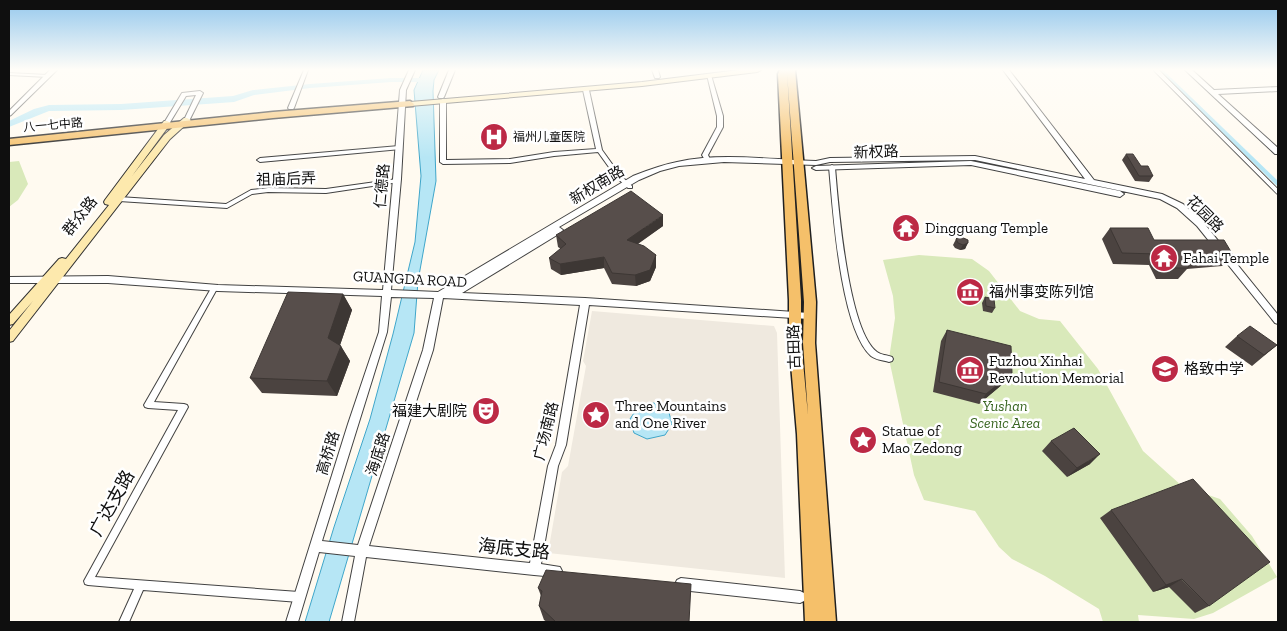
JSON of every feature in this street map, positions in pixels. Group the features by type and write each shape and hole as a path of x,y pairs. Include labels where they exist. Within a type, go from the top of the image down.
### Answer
{"main road":[{"name":"八一七中路","path":"442,100 447,99"},
{"name":"八一七中路","path":"184,123 291,108 450,99"},
{"name":"古田路","path":"784,99 813,622"},
{"name":"古田路","path":"794,99 828,622"},
{"name":"八一七中路","path":"9,142 405,102"},
{"path":"9,338 167,137 184,123"},
{"name":"八一七中路","path":"9,138 166,125"},
{"name":"群众路","path":"9,321 79,241 166,125"}],"street":[{"path":"9,114 24,99"},
{"path":"166,125 180,99"},
{"path":"184,123 197,99"},
{"path":"291,108 295,99"},
{"path":"588,99 599,150 618,176 628,185"},
{"path":"708,161 705,155 720,127 720,116 716,99"},
{"path":"1029,99 1090,180"},
{"path":"1187,99 1278,192"},
{"path":"1222,99 1274,145 1278,152"},
{"path":"442,100 443,162 510,161 554,154 599,150"},
{"name":"仁德路","path":"390,292 399,148 405,102"},
{"path":"260,160 399,148"},
{"name":"花园路","path":"964,160 979,158 1090,180 1162,197 1175,202 1194,217 1228,258"},
{"name":"新权路","path":"788,165 816,164 830,160 964,160"},
{"name":"新权路","path":"799,165 832,167 964,160"},
{"name":"花园路","path":"964,160 1163,203 1186,217 1228,258"},
{"name":"新权南路","path":"452,295 652,169 666,165 708,161 788,165"},
{"name":"新权南路","path":"434,294 628,185 657,173 681,167 788,165"},
{"path":"832,167 837,227 853,313 863,340 874,354 889,359"},
{"name":"祖庙后弄","path":"119,199 227,206 251,192 268,190 326,191 397,181"},
{"path":"1228,258 1278,321"},
{"name":"GUANGDA ROAD","path":"9,280 56,278 140,281 215,288 390,292 584,301 809,316"},
{"name":"广达支路","path":"215,288 148,405 184,407 88,580 299,597"},
{"name":"高桥路","path":"292,622 383,332 390,292"},
{"name":"海底路","path":"348,622 362,551 428,350 434,294"},
{"name":"广场南路","path":"534,569 553,466 561,445 584,301"},
{"name":"海底支路","path":"315,546 572,573"},
{"path":"670,583 800,597"},
{"path":"124,622 140,584"}],"green space":[{"path":"19,161 28,184 18,200 9,207 9,162"},
{"name":"Yushan Scenic Area","path":"919,255 972,259 989,271 1020,311 1039,319 1060,321 1098,369 1143,451 1182,486 1220,499 1252,536 1277,577 1213,613 1194,619 1138,615 1139,622 1103,622 1099,609 1045,576 1012,559 999,547 975,511 924,500 914,475 889,359 895,318 893,296 883,260"}],"shaded area":[{"path":"592,311 774,326 777,333 785,578 548,553 562,472 568,466 586,366 583,361"}],"water":[{"path":"415,99 433,99 436,181 418,281 414,333 329,622 305,622 370,419 393,334 415,242 421,176"},
{"path":"654,403 668,409 672,424 665,435 647,439 634,433 630,419 638,407"}],"building":[{"path":"1126,154 1133,154 1141,166 1148,166 1153,176 1139,176"},
{"path":"631,191 663,215 627,240 644,246 656,255 650,270 635,275 612,273 604,257 560,264 549,258 566,244 556,235"},
{"path":"1110,228 1148,228 1154,240 1224,240 1233,255 1191,258 1188,268 1165,268 1158,254 1122,253"},
{"path":"959,236 968,240 968,243 963,245 958,243 956,239"},
{"path":"968,282 978,284 979,291 968,289"},
{"path":"288,292 343,294 328,338 341,346 327,381 250,378"},
{"path":"985,297 994,299 995,308 986,306"},
{"path":"1250,326 1277,345 1264,355 1237,336"},
{"name":"Fuzhou Xinhai Revolution Memorial","path":"947,330 1011,346 1012,373 986,394 939,382"},
{"path":"1074,428 1100,454 1077,468 1051,441"},
{"path":"1193,479 1270,562 1209,606 1182,579 1166,585 1111,510"},
{"path":"546,570 691,584 689,622 556,622 539,606 542,591 538,588"}],"waterway":[{"path":"9,124 37,111 49,108 121,107 220,99"},
{"path":"1190,99 1278,184"}],"place":[{"name":"福州儿童医院","path":"494,137"},
{"name":"Dingguang Temple","path":"906,228"},
{"name":"Fahai Temple","path":"1164,258"},
{"name":"福州事变陈列馆","path":"970,292"},
{"name":"格致中学","path":"1165,369"},
{"name":"Fuzhou Xinhai Revolution Memorial","path":"970,370"},
{"name":"福建大剧院","path":"486,411"},
{"name":"Three Mountains and One River","path":"596,415"},
{"name":"Statue of Mao Zedong","path":"863,440"}]}
